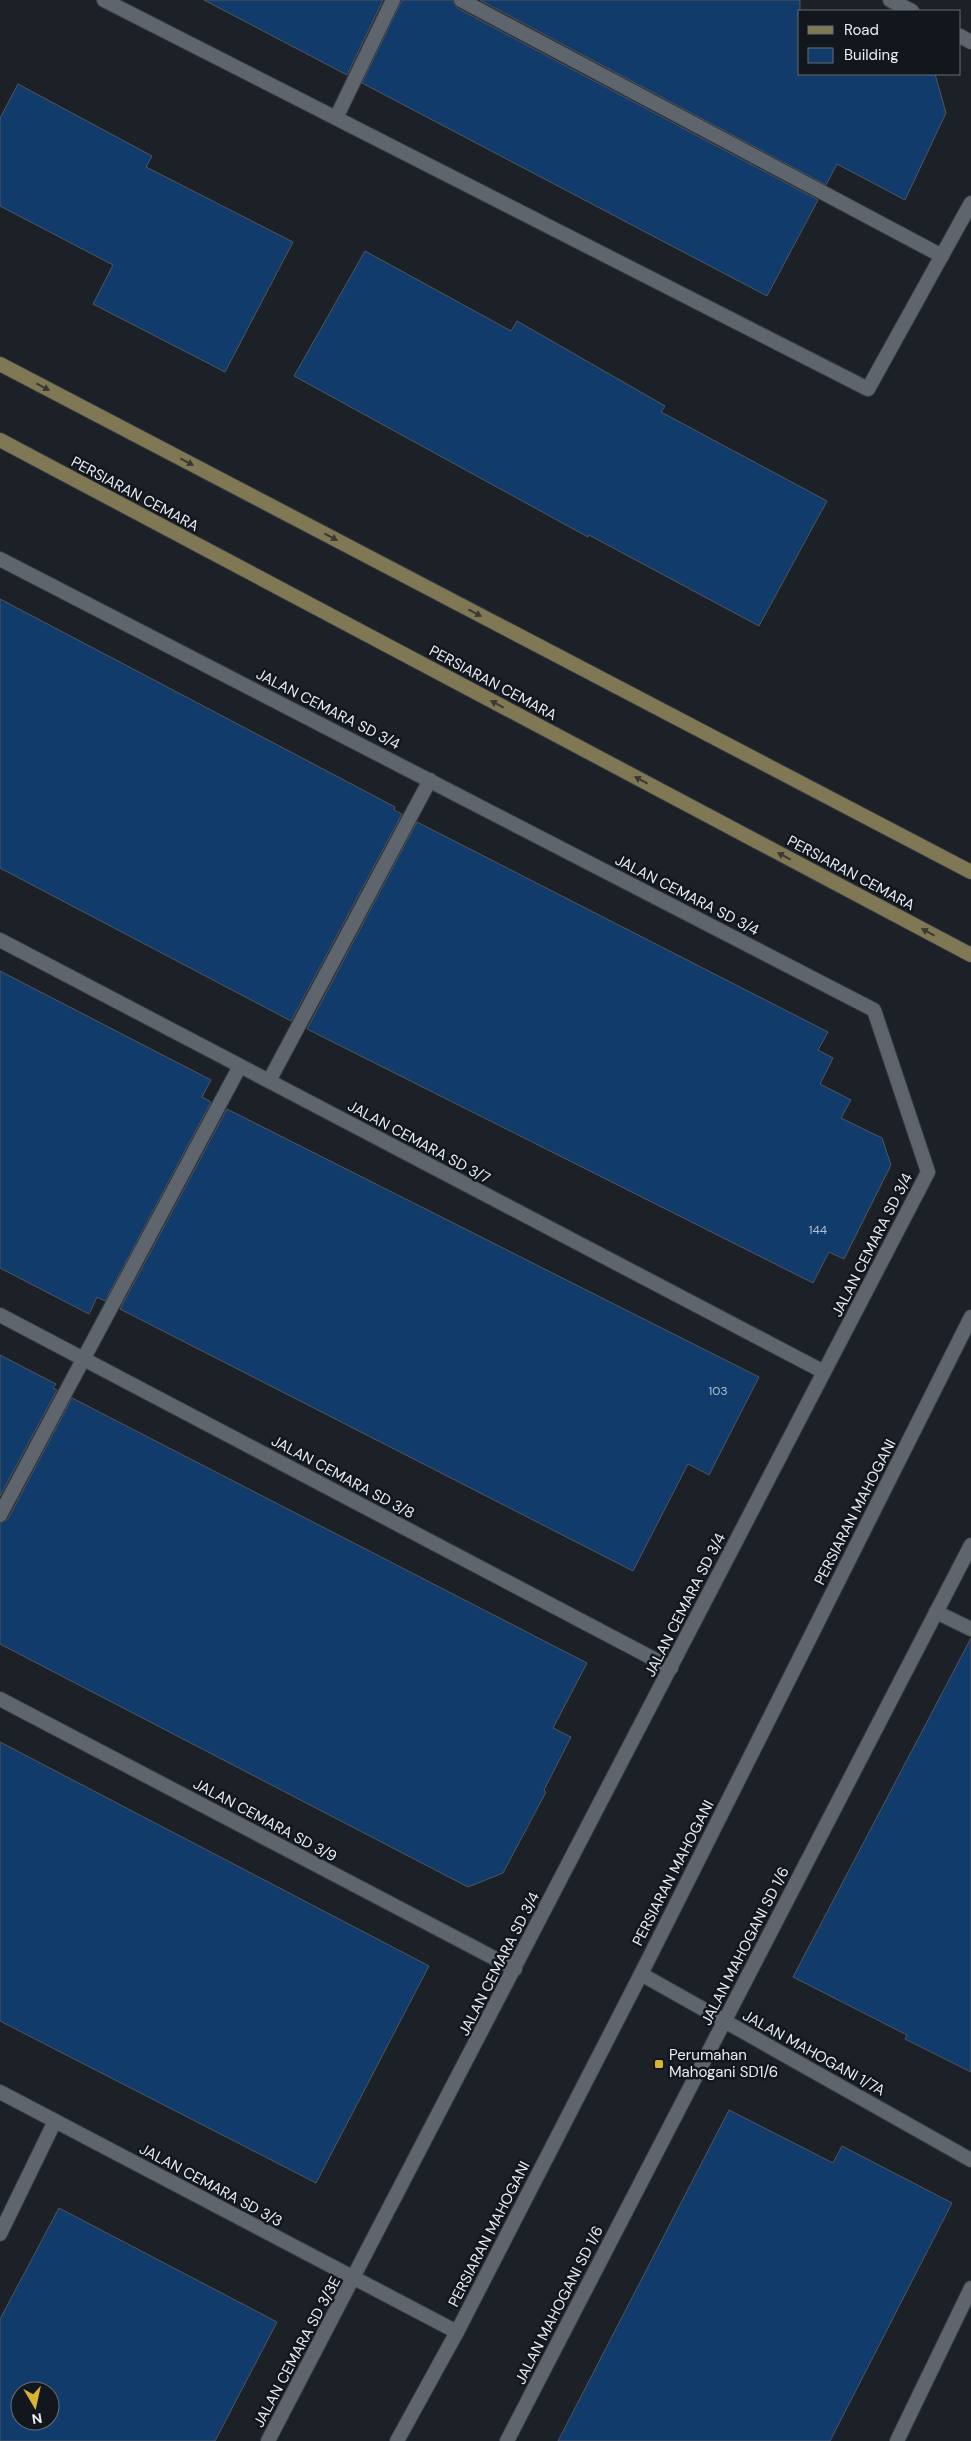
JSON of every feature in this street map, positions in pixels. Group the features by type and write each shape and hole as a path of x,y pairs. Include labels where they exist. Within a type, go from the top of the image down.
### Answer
{"main road":[{"path":"0,364 971,872"},
{"name":"PERSIARAN CEMARA","path":"0,440 971,955"}],"street":[{"path":"104,0 868,389 971,203"},
{"path":"336,118 393,0"},
{"path":"461,0 942,256"},
{"path":"890,0 910,10"},
{"name":"JALAN CEMARA SD 3/4","path":"0,559 874,1010 928,1172 354,2278"},
{"path":"269,1081 430,780"},
{"name":"JALAN CEMARA SD 3/7","path":"0,940 824,1372"},
{"path":"0,1515 240,1066"},
{"name":"JALAN CEMARA SD 3/8","path":"0,1315 671,1668"},
{"name":"PERSIARAN MAHOGANI","path":"397,2441 457,2332 641,1974 971,1317"},
{"name":"JALAN MAHOGANI SD 1/6","path":"507,2441 971,1545"},
{"path":"936,1612 971,1629"},
{"name":"JALAN CEMARA SD 3/9","path":"0,1699 515,1969"},
{"name":"JALAN MAHOGANI 1/7A","path":"641,1974 971,2160"},
{"name":"JALAN CEMARA SD 3/3","path":"0,2092 457,2332"},
{"path":"0,2234 55,2121"},
{"name":"JALAN CEMARA SD 3/3E","path":"268,2441 354,2278"},
{"path":"897,2441 971,2288"}],"building":[{"path":"204,0 383,0 347,75"},
{"path":"402,0 452,0 457,8 818,200 767,296 362,83"},
{"path":"480,0 800,0 800,10 798,10 798,75 935,75 946,113 905,200 837,164 826,185"},
{"path":"18,84 152,156 146,167 293,242 225,372 93,304 113,265 0,206 0,118"},
{"path":"365,251 511,331 517,321 665,406 661,412 827,501 759,626 589,535 588,537 294,376"},
{"path":"0,599 395,807 394,810 402,814 291,1021 0,868"},
{"path":"417,822 828,1032 818,1050 833,1058 820,1084 851,1100 841,1118 882,1138 891,1165 844,1259 829,1252 813,1283 307,1029"},
{"path":"0,971 211,1080 202,1097 211,1102 105,1301 97,1297 89,1314 0,1268"},
{"path":"227,1109 759,1377 709,1475 688,1464 633,1571 120,1309"},
{"path":"0,1355 56,1384 53,1388 57,1390 0,1496"},
{"path":"72,1398 587,1663 553,1728 571,1737 544,1790 546,1792 503,1873 468,1887 0,1644 0,1524 8,1519"},
{"path":"971,1638 971,2072 905,2039 907,2035 793,1977"},
{"path":"0,1742 429,1966 316,2183 0,2021"},
{"path":"729,2110 833,2163 842,2146 952,2203 830,2441 558,2441"},
{"path":"59,2208 277,2322 215,2441 0,2441 0,2319"}],"place":[{"name":"Perumahan Mahogani SD1/6","path":"659,2064"}]}
